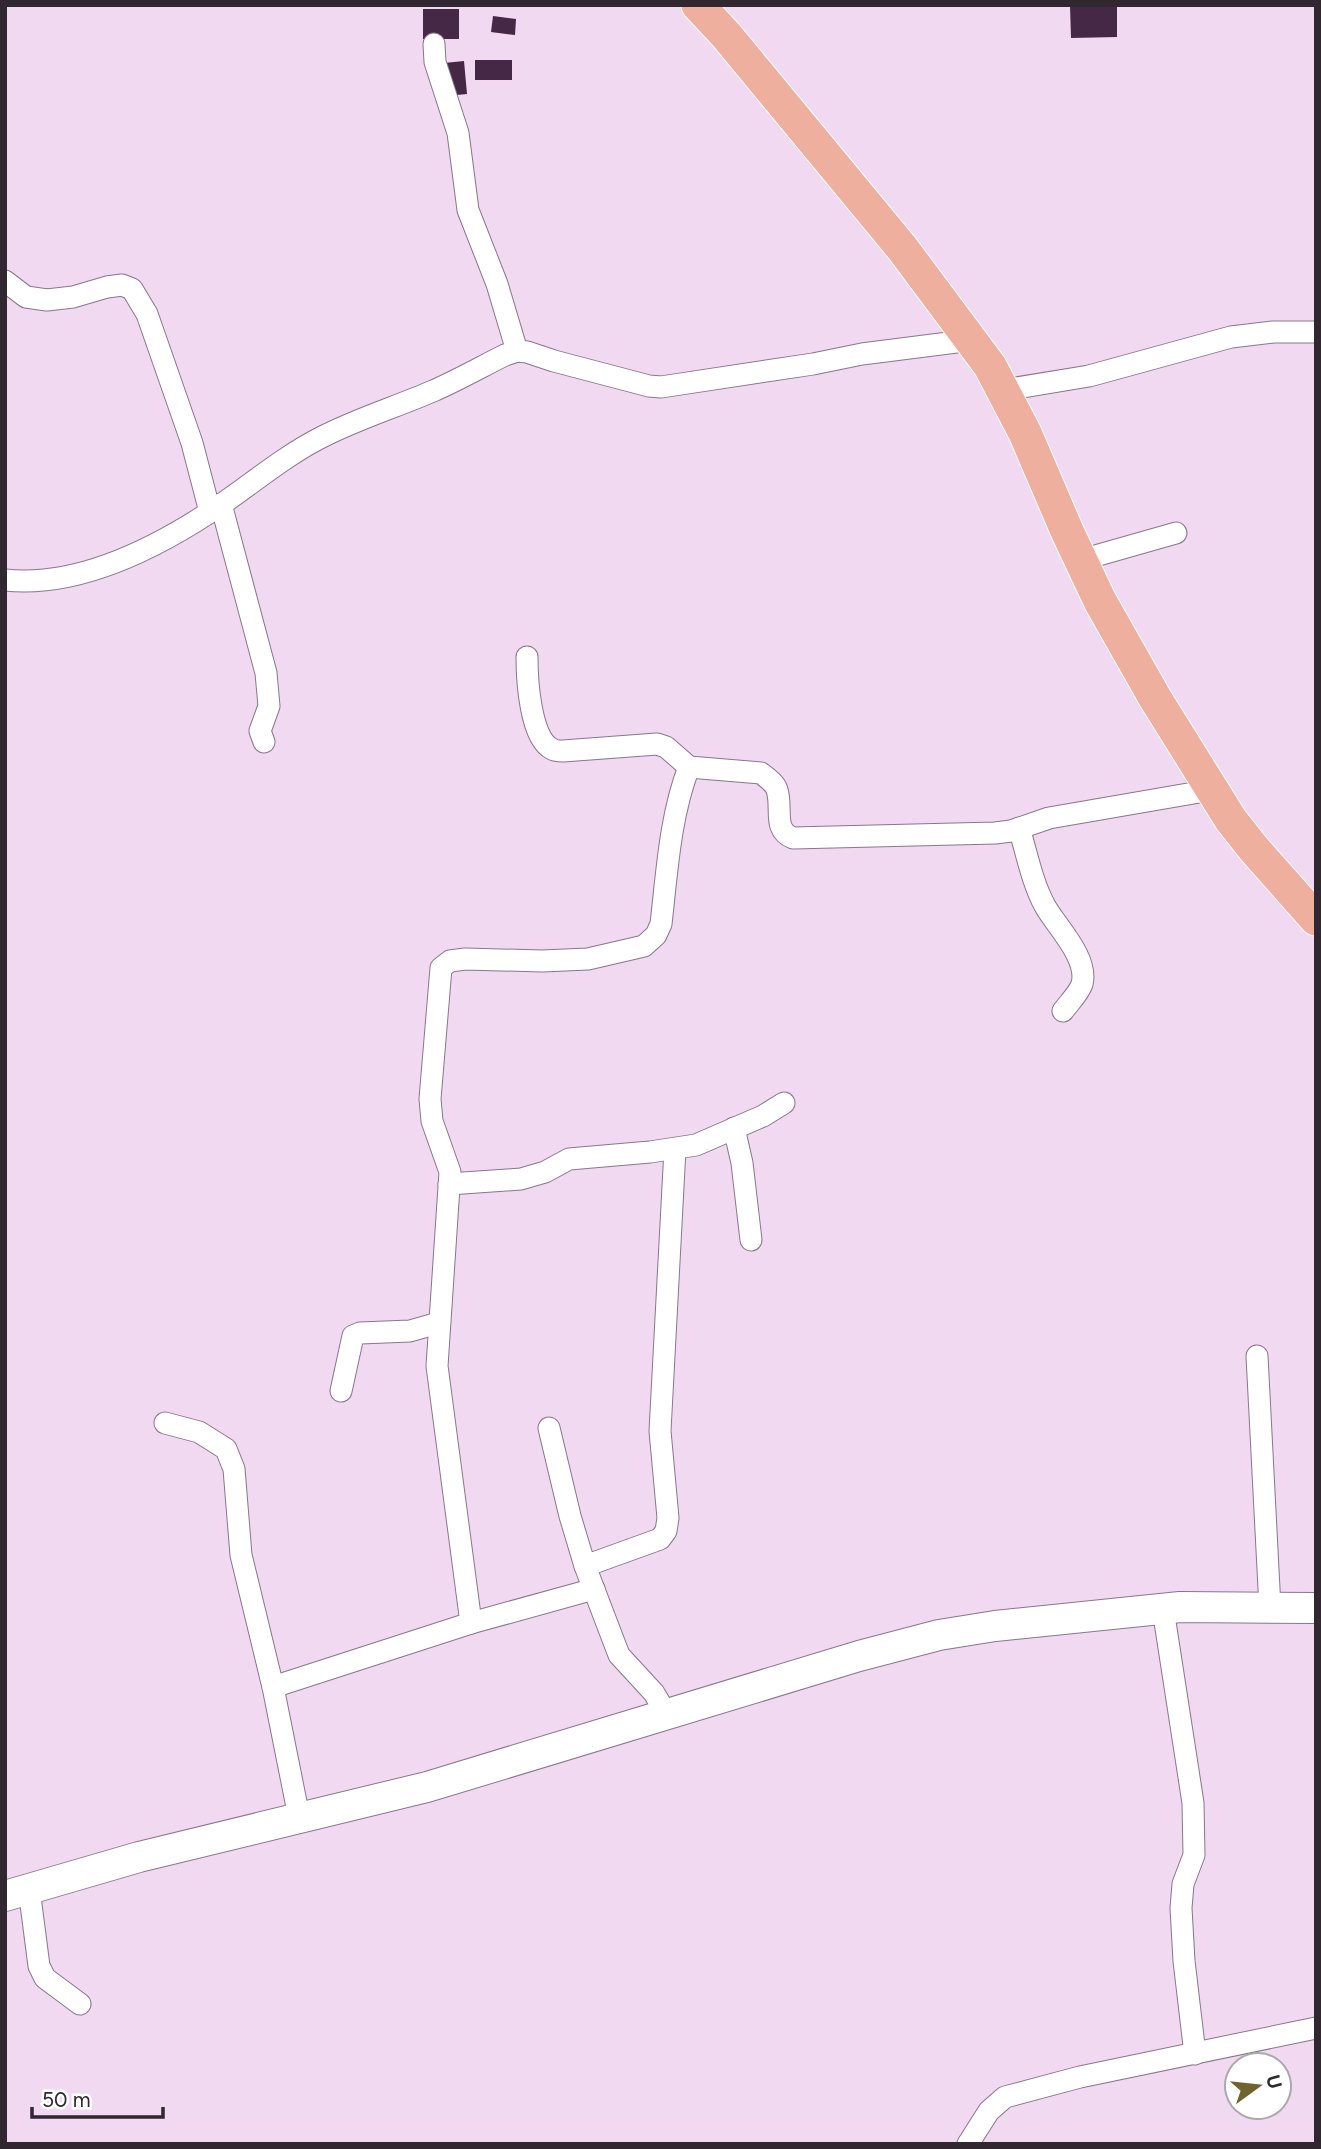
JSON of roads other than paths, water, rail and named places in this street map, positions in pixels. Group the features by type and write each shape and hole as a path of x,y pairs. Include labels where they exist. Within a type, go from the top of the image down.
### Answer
{"main road":[{"path":"698,5 902,248 990,366 1004,390 1100,601 1120,637 1212,790 1254,849 1316,919"},
{"path":"17,1893 139,1857 428,1787 859,1656 939,1635 995,1626 1163,1609 1316,1608"}],"street":[{"path":"434,44 435,62 458,133 468,210 497,284 517,351"},
{"path":"5,281 26,297 47,300 73,297 122,285 132,289 147,314 215,508 266,673 269,706 260,731 264,742"},
{"path":"1004,390 1089,376 1231,337 1273,332 1316,332"},
{"path":"5,580 38,582 98,568 167,537 321,437 432,391 517,351 661,387 862,354 972,340"},
{"path":"1082,560 1176,533"},
{"path":"527,657 527,690 535,720 542,740 552,749 563,751 657,744 666,747 690,767 761,773 777,789 780,828 784,835 793,838 995,833 1049,818 1212,790"},
{"path":"471,1623 437,1366 450,1172 432,1121 430,1099 441,968 450,961 465,959 542,961 588,958 644,946 656,935 661,924 673,832 690,767"},
{"path":"1019,828 1041,897 1074,950 1082,970 1082,983 1063,1011"},
{"path":"449,1184 521,1179 545,1172 569,1159 696,1145 763,1116 784,1103"},
{"path":"734,1128 742,1163 751,1240"},
{"path":"585,1566 660,1539 666,1531 668,1518 660,1431 675,1149"},
{"path":"341,1391 353,1336 359,1333 410,1331 438,1323"},
{"path":"1257,1356 1270,1608"},
{"path":"165,1423 199,1432 226,1449 234,1469 240,1555 273,1687 299,1817"},
{"path":"549,1428 585,1566 619,1655 654,1693 667,1715"},
{"path":"273,1687 471,1623 594,1589"},
{"path":"1163,1609 1194,1803 1194,1855 1183,1884 1181,1908 1195,2054"},
{"path":"17,1893 45,1978 80,2004"},
{"path":"968,2144 989,2111 1005,2097 1080,2077 1316,2028"}]}
